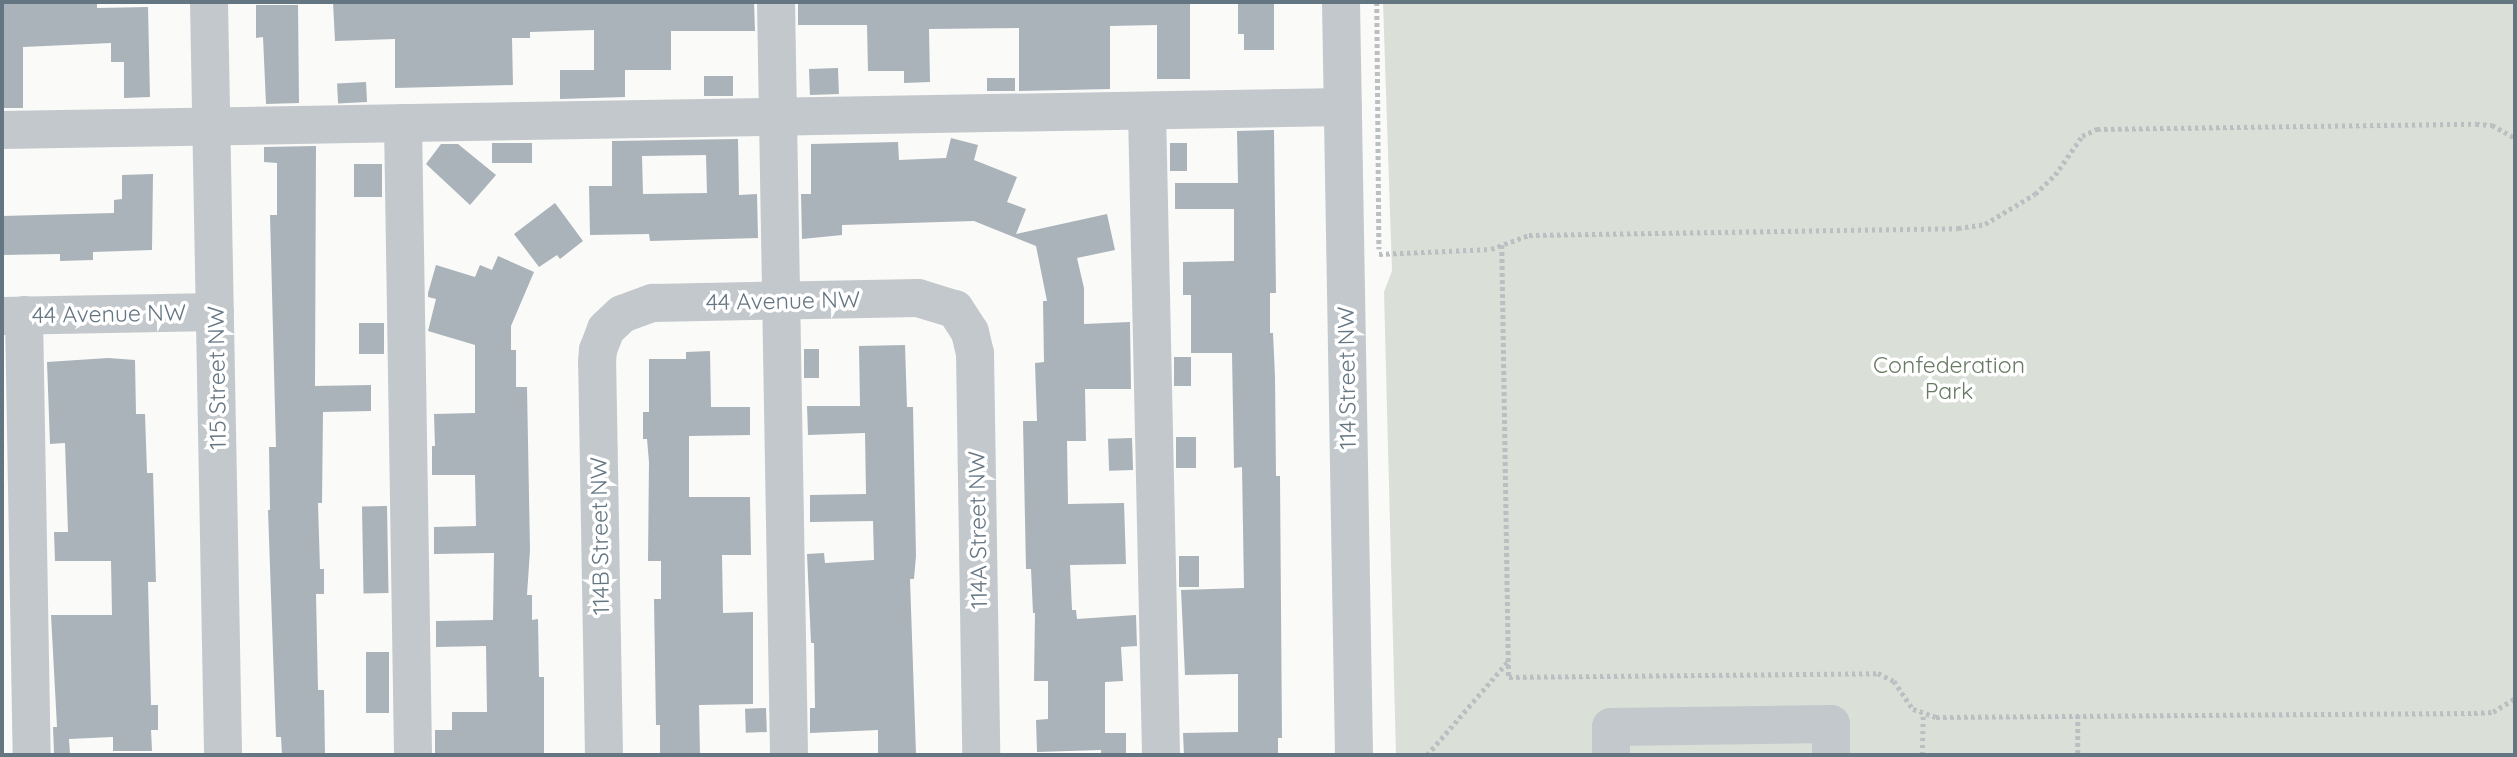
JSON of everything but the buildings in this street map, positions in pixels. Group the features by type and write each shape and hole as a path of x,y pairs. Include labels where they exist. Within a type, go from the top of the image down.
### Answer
{"street":[{"name":"115 Street NW","path":"209,2 223,755"},
{"path":"776,2 789,755"},
{"name":"114 Street NW","path":"1340,2 1354,755"},
{"path":"2,130 1343,107"},
{"path":"1147,112 1161,755"},
{"path":"403,123 413,755"},
{"name":"44 Avenue NW","path":"613,320 632,308 653,303 918,298 955,310"},
{"name":"114A Street NW","path":"955,310 970,332 975,353 981,755"},
{"name":"44 Avenue NW","path":"13,315 215,312"},
{"path":"13,315 15,500 32,755"},
{"name":"114B Street NW","path":"604,755 597,363 601,338 613,320"},
{"path":"1611,755 1611,727 1831,724 1831,755"}],"path":[{"path":"1379,254 1491,250 1529,235 1958,228 1985,223 2035,194 2055,175 2082,136 2098,129 2476,124 2492,125 2515,138"},
{"path":"1502,246 1509,677 1878,673 1894,681 1913,709 1923,715 2474,713 2493,712 2515,698"},
{"path":"1427,755 1508,660"},
{"path":"1922,755 1923,715"},
{"path":"2078,715 2078,755"}],"green space":[{"name":"Confederation Park","path":"1383,2 2515,2 2515,755 1396,755 1384,292 1392,271"}]}
